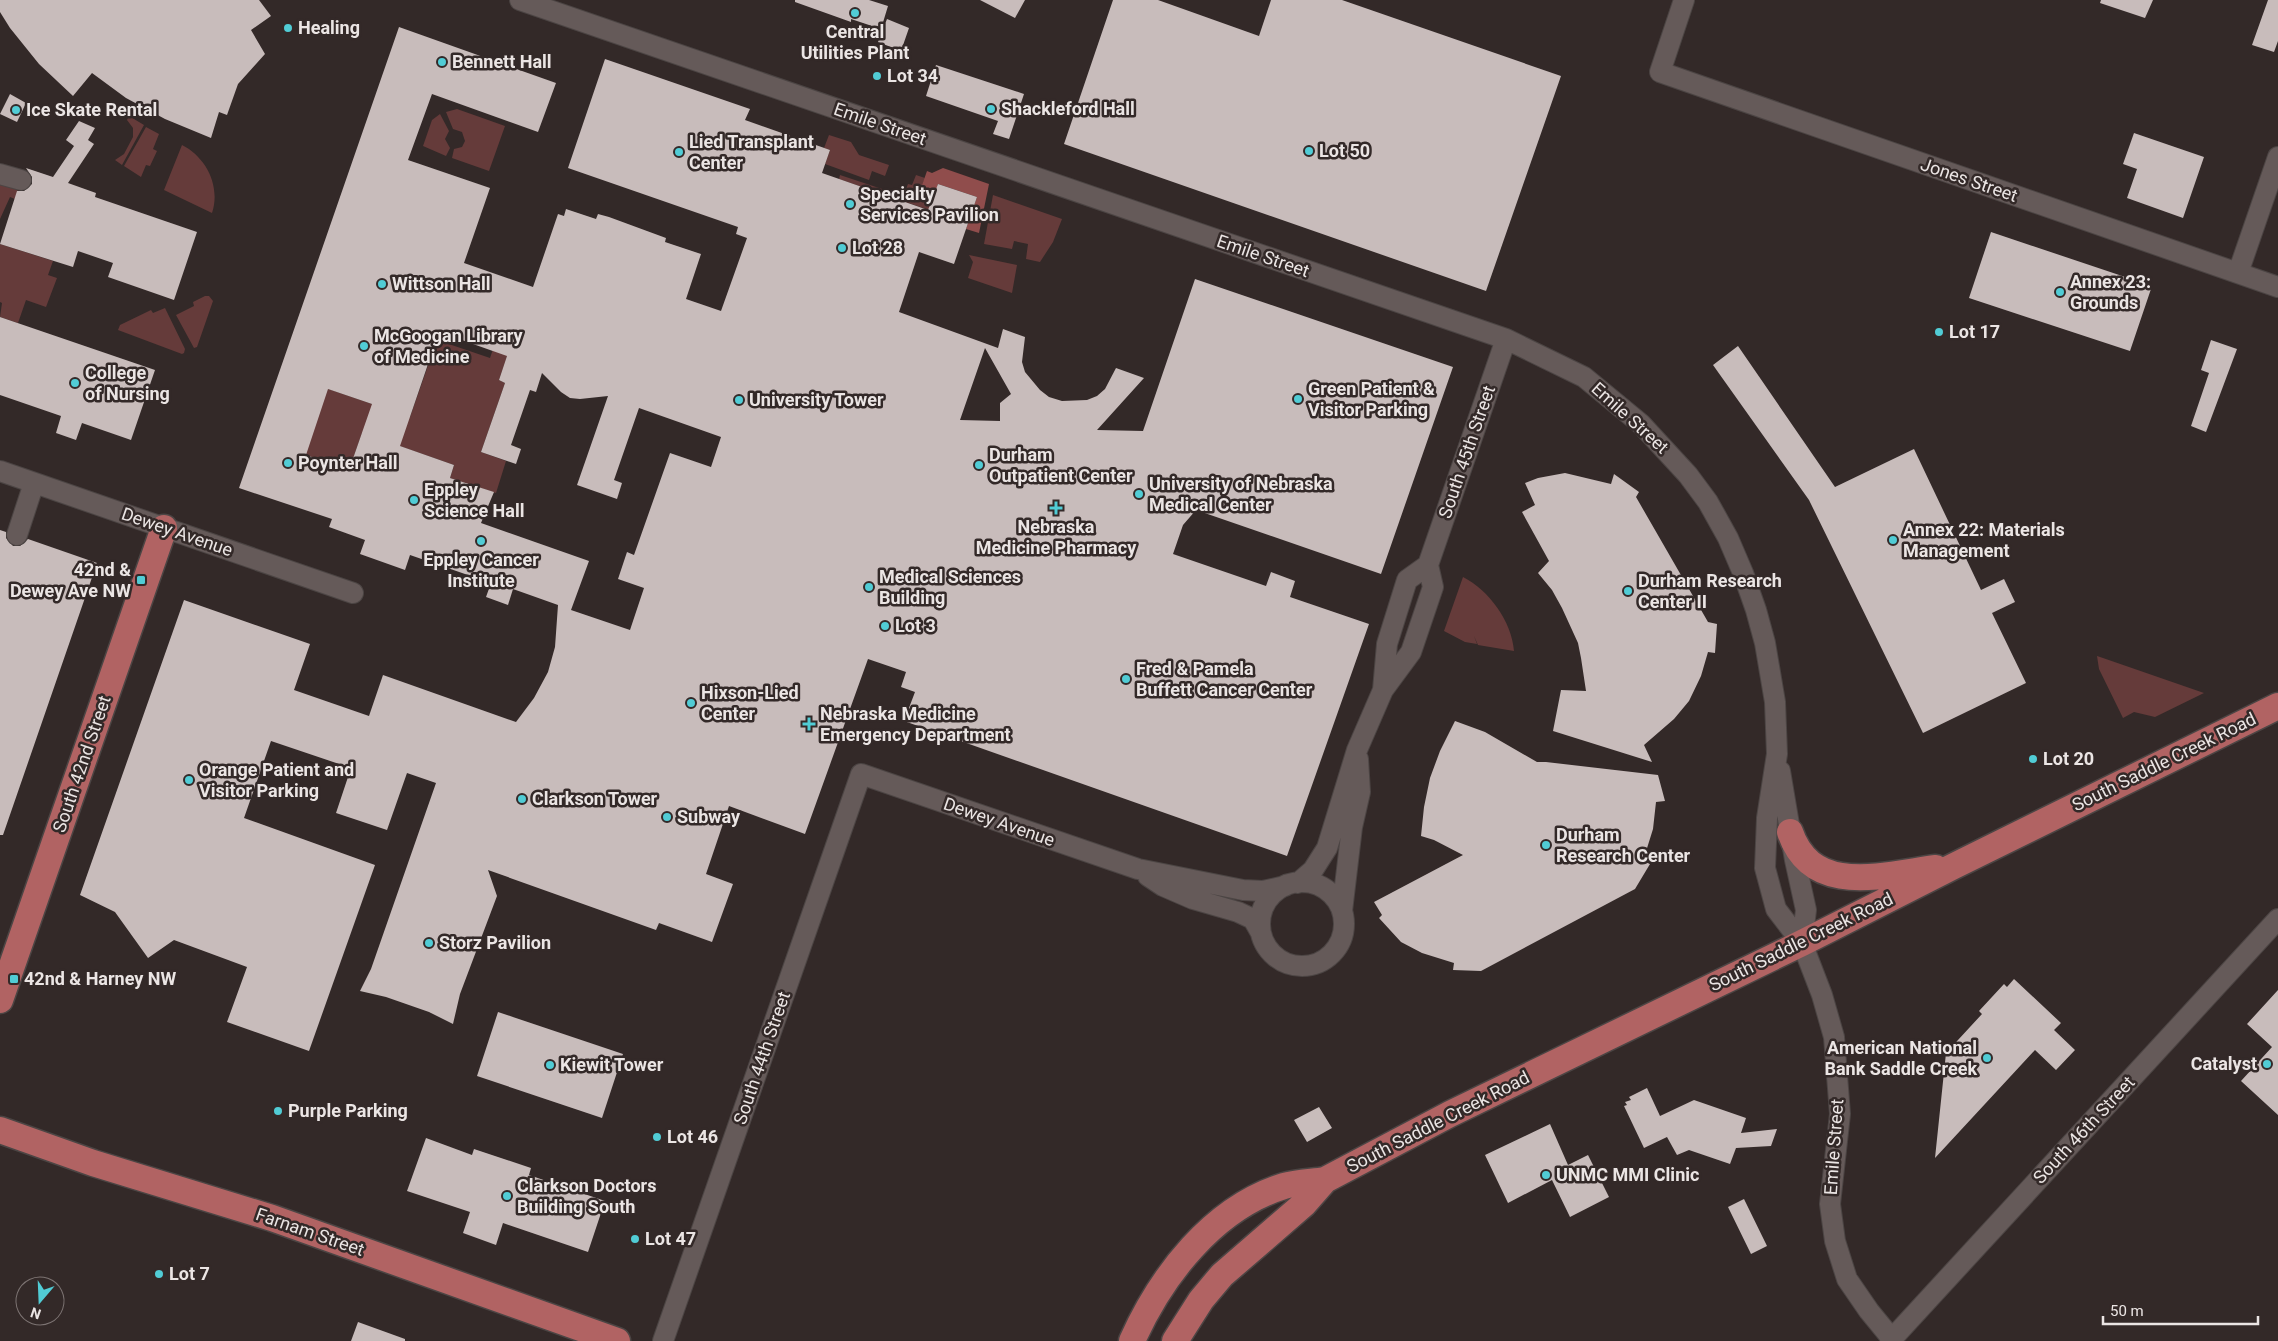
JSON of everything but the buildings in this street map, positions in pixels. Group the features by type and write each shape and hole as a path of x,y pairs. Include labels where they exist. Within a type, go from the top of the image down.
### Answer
{"main road":[{"name":"South 42nd Street","path":"0,1000 164,528"},
{"name":"South Saddle Creek Road","path":"1174,1341 1201,1300 1222,1275 1304,1204 1326,1180 1443,1117 1802,943 2278,706"},
{"path":"1790,832 1795,848 1801,856 1818,870 1830,875 1866,877 1954,866"},
{"name":"Farnam Street","path":"0,1130 93,1163 272,1218 617,1341"},
{"name":"South Saddle Creek Road","path":"1132,1341 1164,1283 1181,1261 1218,1223 1238,1208 1277,1189 1285,1186 1326,1180"}],"street":[{"name":"Emile Street","path":"520,0 1506,339 1584,377 1614,400 1666,449 1708,502 1728,538 1756,610 1772,676 1777,728 1777,754 1767,818 1765,868 1776,909 1802,943 1822,995 1834,1037 1840,1114 1830,1204 1835,1241 1847,1279 1891,1340"},
{"name":"Jones Street","path":"1684,0 1660,72 2278,287"},
{"path":"2238,273 2278,157"},
{"path":"0,174 21,180"},
{"name":"South 45th Street","path":"1358,750 1360,792 1351,829 1342,911 1344,924 1342,938 1336,950 1326,959 1314,965 1300,966 1287,963 1275,956 1266,946 1261,933 1260,919 1265,905 1273,894 1291,885 1313,870 1327,848 1358,750 1383,690 1411,652 1433,587 1428,565 1506,339"},
{"name":"Dewey Avenue","path":"0,470 354,593"},
{"path":"17,536 34,483"},
{"name":"Emile Street","path":"1777,754 1806,910 1802,943"},
{"name":"Dewey Avenue","path":"861,774 1138,869 1243,890 1262,891 1291,885"},
{"name":"South 44th Street","path":"663,1341 861,774"},
{"name":"Dewey Avenue","path":"1138,869 1170,889 1193,899 1238,912 1253,919 1261,933"},
{"path":"1291,885 1312,884 1325,889 1335,899 1342,911"},
{"name":"South 46th Street","path":"1891,1340 2278,919"}],"shaded area":[{"path":"457,109 505,126 489,171 452,158 454,149 462,147 465,141 462,132 453,129 446,112"},
{"path":"440,114 449,131 445,139 450,148 446,156 423,146 432,120"},
{"path":"129,116 144,125 122,165 115,160 124,154 133,137 133,128 127,120"},
{"path":"146,127 159,134 153,149 157,151 150,166 146,165 141,177 124,166"},
{"path":"829,135 851,142 859,155 889,165 885,176 872,171 869,180 825,164 830,150 824,148"},
{"path":"182,145 198,157 209,173 214,193 212,213 164,190"},
{"path":"943,168 989,184 979,233 966,229 977,197 938,184 934,196 923,192 921,188 927,171 932,173"},
{"path":"840,175 903,196 908,184 912,185 916,175 925,178 921,188 923,192 934,196 929,210 839,179"},
{"path":"0,182 18,189 15,199 10,197 0,219"},
{"path":"993,195 1062,219 1053,242 1040,262 1026,259 1028,244 1014,241 1012,249 984,244"},
{"path":"0,244 53,261 48,275 57,278 46,307 26,300 18,323 0,317 2,303 0,302"},
{"path":"969,255 1017,265 1012,293 968,278 973,262"},
{"path":"209,296 213,301 197,347 194,348 176,315 194,306 193,302"},
{"path":"165,308 185,349 182,354 118,330 120,325 151,310 153,313"},
{"path":"437,340 490,358 494,346 509,351 499,380 505,383 481,452 506,461 496,493 450,478 454,465 362,433 349,470 306,455 311,383 410,417"},
{"path":"1463,577 1482,590 1498,608 1509,629 1514,651 1478,645 1474,636 1477,644 1465,642 1444,631"},
{"path":"2097,656 2204,693 2155,717 2134,712 2123,718 2099,669"}],"place":[{"name":"Central Utilities Plant","path":"855,13"},
{"name":"Healing","path":"288,28"},
{"name":"Bennett Hall","path":"442,62"},
{"name":"Lot 34","path":"877,76"},
{"name":"Shackleford Hall","path":"991,109"},
{"name":"Ice Skate Rental","path":"16,110"},
{"name":"Lot 50","path":"1309,151"},
{"name":"Lied Transplant Center","path":"679,152"},
{"name":"Specialty Services Pavilion","path":"850,204"},
{"name":"Lot 28","path":"842,248"},
{"name":"Wittson Hall","path":"382,284"},
{"name":"Annex 23: Grounds","path":"2060,292"},
{"name":"Lot 17","path":"1939,332"},
{"name":"McGoogan Library of Medicine","path":"364,346"},
{"name":"College of Nursing","path":"75,383"},
{"name":"Green Patient & Visitor Parking","path":"1298,399"},
{"name":"University Tower","path":"739,400"},
{"name":"Poynter Hall","path":"288,463"},
{"name":"Durham Outpatient Center","path":"979,465"},
{"name":"University of Nebraska Medical Center","path":"1139,494"},
{"name":"Eppley Science Hall","path":"414,500"},
{"name":"Nebraska Medicine Pharmacy","path":"1056,508"},
{"name":"Annex 22: Materials Management","path":"1893,540"},
{"name":"Eppley Cancer Institute","path":"481,541"},
{"name":"42nd & Dewey Ave NW","path":"141,580"},
{"name":"Medical Sciences Building","path":"869,587"},
{"name":"Durham Research Center II","path":"1628,591"},
{"name":"Lot 3","path":"885,626"},
{"name":"Fred & Pamela Buffett Cancer Center","path":"1126,679"},
{"name":"Hixson-Lied Center","path":"691,703"},
{"name":"Nebraska Medicine Emergency Department","path":"809,724"},
{"name":"Lot 20","path":"2033,759"},
{"name":"Orange Patient and Visitor Parking","path":"189,780"},
{"name":"Clarkson Tower","path":"522,799"},
{"name":"Subway","path":"667,817"},
{"name":"Durham Research Center","path":"1546,845"},
{"name":"Storz Pavilion","path":"429,943"},
{"name":"42nd & Harney NW","path":"14,979"},
{"name":"American National Bank Saddle Creek","path":"1987,1058"},
{"name":"Catalyst","path":"2267,1064"},
{"name":"Kiewit Tower","path":"550,1065"},
{"name":"Purple Parking","path":"278,1111"},
{"name":"Lot 46","path":"657,1137"},
{"name":"UNMC MMI Clinic","path":"1546,1175"},
{"name":"Clarkson Doctors Building South","path":"507,1196"},
{"name":"Lot 47","path":"635,1239"},
{"name":"Lot 7","path":"159,1274"}]}
